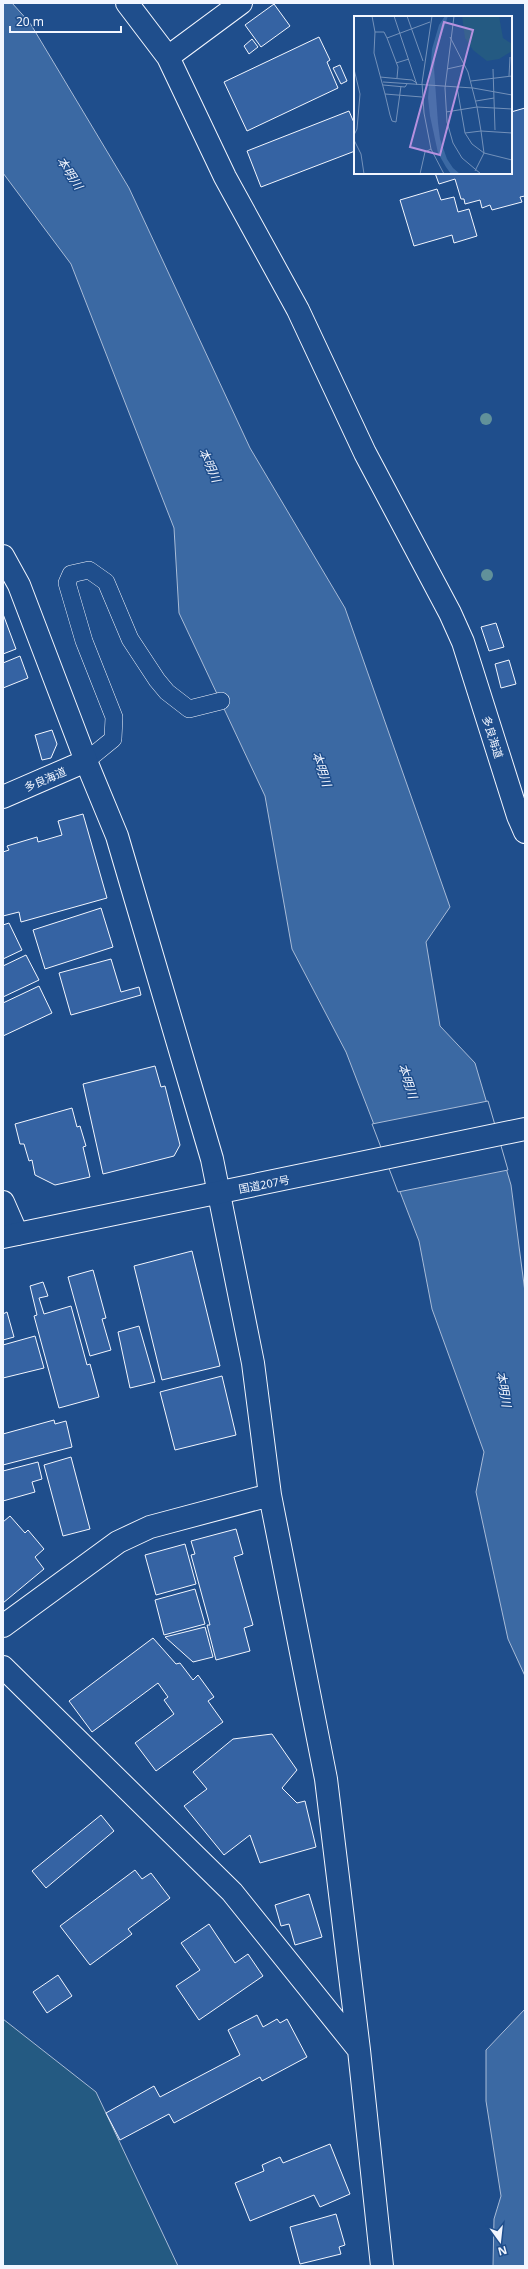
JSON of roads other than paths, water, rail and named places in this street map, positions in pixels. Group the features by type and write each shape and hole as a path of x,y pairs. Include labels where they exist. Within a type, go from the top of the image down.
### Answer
{"main road":[{"name":"多良海道","path":"127,3 168,57 225,177 298,310 365,452 450,613 463,642 518,816 525,832"},
{"path":"168,57 241,3"},
{"path":"3,556 19,585 86,761 118,836 212,1159 253,1363 270,1495 326,1779 359,2050 382,2266"},
{"name":"多良海道","path":"3,797 86,761"},
{"name":"国道207号","path":"10,1236 218,1192 247,1188 525,1129"},
{"path":"3,1202 10,1236"},
{"path":"3,1626 118,1542 150,1527 270,1495"},
{"path":"3,1667 232,1892 359,2050"}],"lane":[{"path":"86,761 113,739 114,717 84,641 67,583 71,574 89,570 106,582 130,639 167,692 188,709 221,701"}],"water":[{"name":"本明川","path":"3,3 12,3 30,23 129,188 250,448 345,608 450,907 426,942 440,1026 475,1063 511,1185 525,1292 525,1676 508,1639 476,1492 484,1452 432,1309 419,1241 346,1052 292,949 265,796 179,613 174,528 71,264 3,173"},
{"path":"525,2009 525,2266 493,2266 494,2219 501,2196 486,2101 486,2050"}]}
